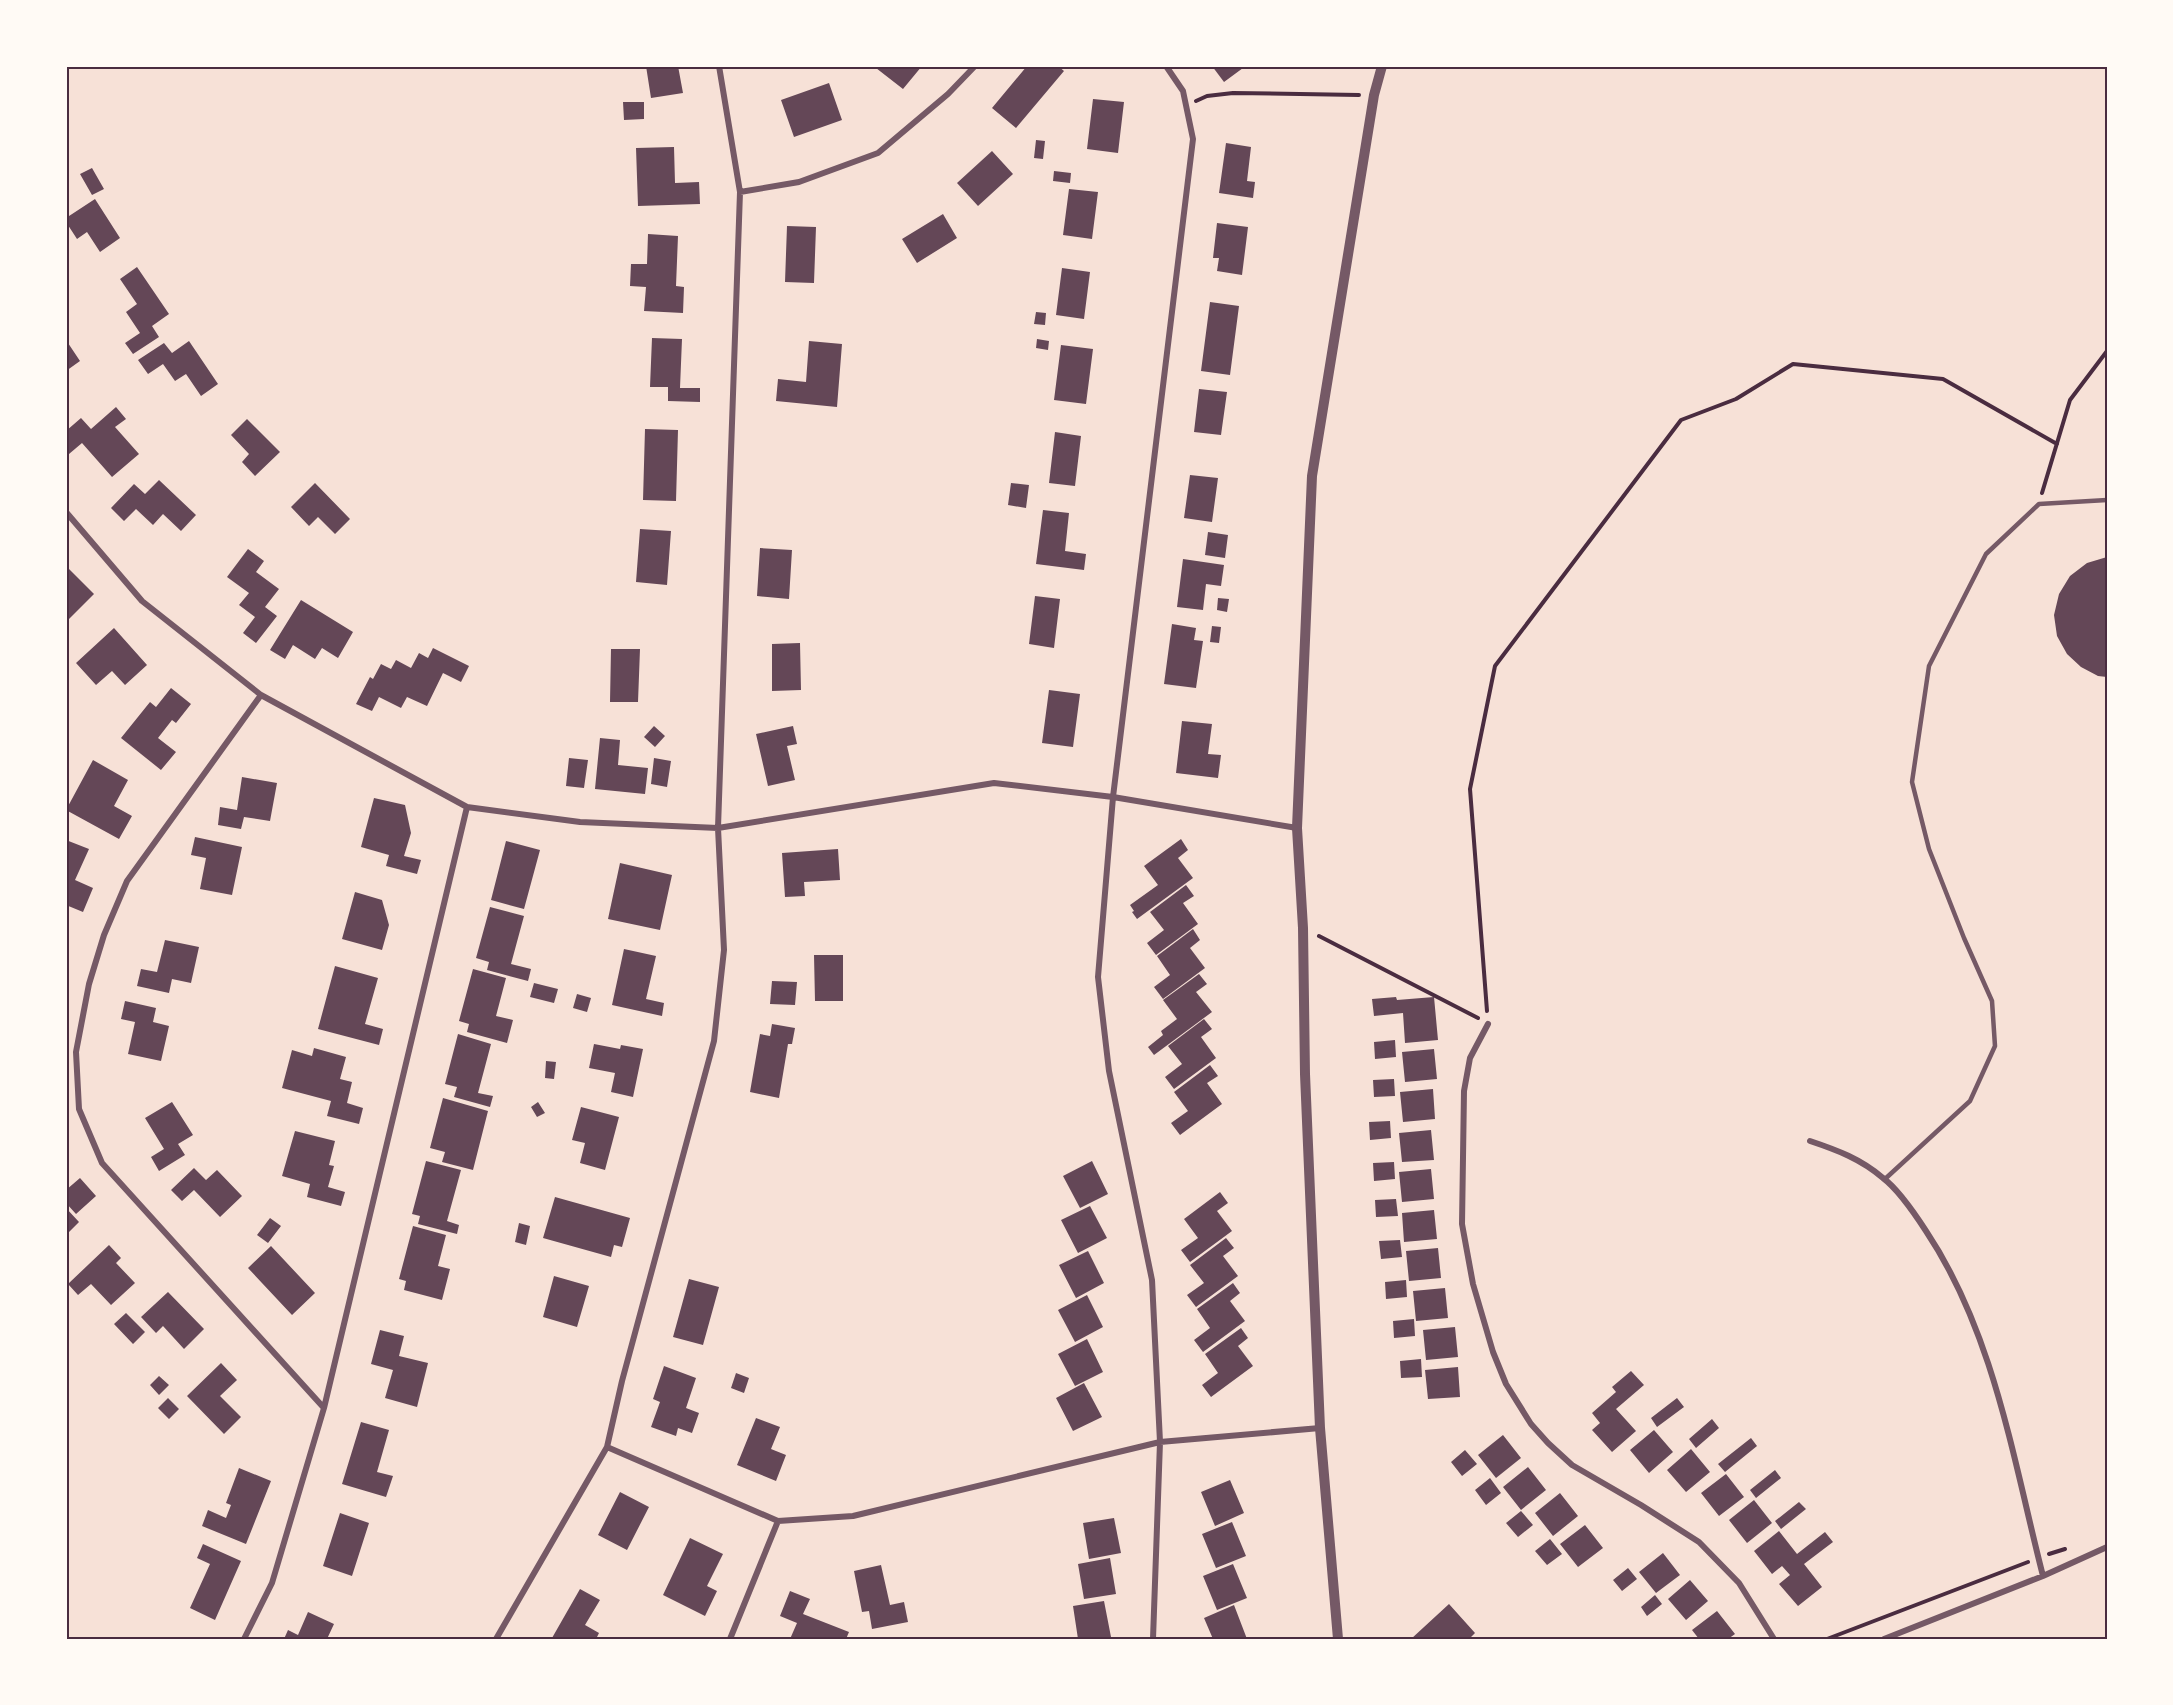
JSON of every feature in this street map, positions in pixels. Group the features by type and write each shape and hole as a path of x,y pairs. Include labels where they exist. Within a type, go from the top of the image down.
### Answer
{"street":[{"path":"496,1639 607,1447 622,1381 714,1041 724,950 718,828 740,192 720,66"},
{"path":"740,192 799,182 878,153 948,94 975,66"},
{"path":"1153,1639 1160,1442 1152,1280 1109,1071 1098,977 1113,797 1193,139 1183,91 1166,66"},
{"path":"1338,1639 1320,1428 1305,1074 1303,928 1297,828 1312,476 1374,95 1382,66"},
{"path":"66,512 142,602 261,695 468,807 580,822 718,828 994,783 1113,797 1297,828"},
{"path":"261,695 127,881 104,935 89,984 76,1052 79,1109 102,1163 324,1408"},
{"path":"244,1639 272,1583 324,1408 468,807"},
{"path":"1488,1024 1470,1058 1464,1091 1462,1224 1473,1284 1493,1352 1506,1384 1531,1424 1572,1465 1699,1542 1739,1583 1774,1639"},
{"path":"1810,1141 1849,1155 1885,1179 1916,1216 1940,1252 1966,1302 1988,1358 2043,1576"},
{"path":"607,1447 778,1521 854,1516 1160,1442 1320,1428"},
{"path":"730,1639 778,1521"},
{"path":"1884,1639 2043,1576 2107,1547"}],"lane":[{"path":"1885,1179 1970,1101 1995,1046 1992,1001 1929,849 1912,782 1929,666 1986,554 2038,504 2107,500"}],"path":[{"path":"1186,106 1207,96 1233,93 1374,95"},
{"path":"2038,504 2070,400 2107,351"},
{"path":"1488,1024 1470,789 1495,666 1681,420 1736,399 1793,364 1943,379 2057,444"},
{"path":"1303,928 1488,1024"},
{"path":"1827,1639 2071,1546"}],"building":[{"path":"646,66 678,66 683,93 651,98"},
{"path":"878,66 922,66 903,89 876,68"},
{"path":"1027,66 1058,66 1064,71 1016,128 992,108"},
{"path":"1212,66 1241,66 1243,68 1224,82"},
{"path":"829,83 842,120 794,137 781,100"},
{"path":"1093,99 1124,102 1118,153 1087,149"},
{"path":"623,102 644,102 644,119 624,120"},
{"path":"1036,140 1045,141 1043,159 1034,158"},
{"path":"1226,143 1251,147 1247,181 1255,182 1253,198 1219,193"},
{"path":"674,147 675,183 699,182 700,204 638,206 636,148"},
{"path":"992,151 1013,174 978,206 957,183"},
{"path":"92,168 104,189 92,195 80,174"},
{"path":"1054,171 1071,173 1070,183 1053,181"},
{"path":"1069,189 1098,192 1092,239 1063,235"},
{"path":"95,199 120,238 100,252 87,232 77,239 66,222 66,218"},
{"path":"943,214 957,238 917,263 902,239"},
{"path":"1217,223 1248,227 1242,275 1217,271 1219,258 1213,258"},
{"path":"787,226 816,227 814,283 785,282"},
{"path":"648,234 678,236 676,286 684,287 683,313 644,311 646,287 630,286 631,264 647,264"},
{"path":"137,267 169,314 152,326 159,337 133,354 125,343 140,333 126,312 137,304 120,279"},
{"path":"1062,268 1090,272 1084,319 1056,315"},
{"path":"1210,302 1239,306 1230,375 1201,371"},
{"path":"1036,312 1046,313 1045,325 1034,324"},
{"path":"652,338 682,339 680,388 700,388 700,402 668,401 668,387 650,387"},
{"path":"1037,339 1049,341 1048,350 1036,348"},
{"path":"66,340 80,361 66,371"},
{"path":"189,341 218,384 201,396 186,374 175,381 163,364 148,374 138,360 164,343 172,353"},
{"path":"809,341 842,344 837,407 776,401 778,379 806,382"},
{"path":"1061,345 1093,349 1086,404 1054,400"},
{"path":"1199,389 1227,392 1221,435 1194,432"},
{"path":"116,407 126,419 115,427 139,454 112,477 82,443 69,454 66,450 66,431 81,418 91,429"},
{"path":"247,419 280,452 255,476 242,462 249,454 231,435"},
{"path":"645,429 678,430 676,501 643,500"},
{"path":"1055,432 1081,436 1075,486 1049,483"},
{"path":"1190,475 1218,478 1212,522 1184,518"},
{"path":"159,480 196,515 181,531 163,514 153,525 136,509 124,521 111,508 134,484 145,494"},
{"path":"315,483 350,519 335,534 318,517 309,526 291,507"},
{"path":"1011,483 1029,485 1026,508 1008,505"},
{"path":"1043,510 1069,513 1065,551 1086,554 1084,570 1036,564"},
{"path":"640,529 671,531 667,585 636,582"},
{"path":"1208,532 1228,535 1225,558 1205,555"},
{"path":"760,548 792,550 789,599 757,596"},
{"path":"248,549 264,561 256,572 279,589 265,607 277,616 256,643 243,633 255,617 239,605 249,593 227,577"},
{"path":"2107,557 2107,677 2098,676 2081,667 2067,654 2057,636 2054,615 2059,594 2070,576 2087,563"},
{"path":"1183,559 1224,565 1221,586 1206,584 1203,610 1177,607"},
{"path":"66,566 94,594 66,622"},
{"path":"1035,596 1060,599 1054,648 1029,644"},
{"path":"1218,598 1229,599 1227,612 1217,610"},
{"path":"301,600 353,632 338,658 322,648 315,659 293,645 285,659 270,650"},
{"path":"1172,624 1196,628 1194,640 1203,641 1196,688 1164,684"},
{"path":"1212,626 1221,627 1219,643 1210,642"},
{"path":"114,628 147,665 125,685 112,671 96,685 76,663"},
{"path":"800,643 801,690 772,691 772,644"},
{"path":"433,648 469,666 461,682 443,673 427,706 407,697 401,708 379,697 372,711 356,704 370,677 373,679 381,664 391,669 396,660 411,668 419,653 428,658"},
{"path":"611,649 640,649 638,702 610,702"},
{"path":"171,688 191,704 176,723 172,720 158,738 176,752 161,770 121,738 150,702 156,707"},
{"path":"1049,690 1080,694 1073,747 1042,743"},
{"path":"1182,721 1212,724 1208,754 1221,755 1218,778 1176,773"},
{"path":"654,726 665,736 655,747 644,737"},
{"path":"793,726 797,744 787,746 795,780 768,786 756,734"},
{"path":"600,738 620,740 618,765 648,768 645,794 595,789"},
{"path":"569,758 588,760 584,788 566,786"},
{"path":"654,758 671,761 667,787 651,784"},
{"path":"93,760 128,780 114,806 132,816 119,839 66,810"},
{"path":"242,777 277,783 270,821 244,817 241,829 218,825 220,807 237,810"},
{"path":"374,798 405,805 411,833 404,856 421,860 417,874 386,866 389,855 361,847"},
{"path":"195,837 242,847 232,895 200,889 206,858 191,855"},
{"path":"1181,839 1188,850 1178,858 1193,878 1137,919 1130,905 1158,885 1144,866"},
{"path":"66,840 89,849 75,880 93,888 83,912 66,905"},
{"path":"506,841 540,850 524,909 491,900"},
{"path":"838,849 840,880 804,882 805,896 785,897 782,853"},
{"path":"620,863 672,875 660,930 608,919"},
{"path":"1186,885 1194,896 1183,903 1198,924 1156,955 1147,943 1164,930 1150,912"},
{"path":"355,892 382,900 389,925 382,950 342,939"},
{"path":"490,907 524,916 511,964 531,969 528,981 487,970 489,962 476,958"},
{"path":"1193,929 1200,940 1190,948 1205,968 1163,999 1154,987 1170,975 1157,956"},
{"path":"165,940 199,947 191,983 172,979 169,993 137,986 141,969 157,972"},
{"path":"624,949 656,956 646,999 664,1003 662,1016 612,1005"},
{"path":"814,955 843,955 843,1001 815,1001"},
{"path":"335,966 378,978 365,1024 383,1029 379,1045 318,1029"},
{"path":"473,969 506,978 496,1016 513,1020 507,1043 467,1032 469,1024 459,1021"},
{"path":"1199,974 1207,984 1196,992 1212,1012 1154,1055 1148,1047 1163,1035 1161,1031 1177,1019 1163,1000"},
{"path":"772,981 797,982 795,1005 770,1004"},
{"path":"534,983 558,989 554,1003 530,997"},
{"path":"577,994 591,998 587,1012 573,1008"},
{"path":"1396,997 1397,1000 1434,997 1438,1040 1405,1043 1403,1013 1374,1016 1372,999"},
{"path":"125,1001 156,1008 153,1022 169,1026 161,1061 128,1054 135,1022 121,1019"},
{"path":"1204,1019 1212,1029 1201,1037 1216,1058 1174,1089 1165,1077 1182,1064 1168,1046"},
{"path":"772,1024 795,1028 792,1044 788,1044 779,1098 750,1092 760,1034 770,1036"},
{"path":"458,1034 491,1044 478,1093 493,1096 490,1107 454,1097 457,1087 445,1084"},
{"path":"1395,1040 1396,1057 1375,1059 1374,1042"},
{"path":"594,1044 620,1049 621,1045 643,1049 633,1097 611,1092 615,1073 589,1068"},
{"path":"314,1048 346,1057 340,1079 352,1082 347,1103 363,1108 359,1124 327,1116 331,1101 282,1088 292,1050 312,1056"},
{"path":"1434,1049 1437,1079 1405,1082 1402,1052"},
{"path":"546,1061 556,1062 554,1079 545,1078"},
{"path":"1210,1065 1218,1076 1207,1083 1222,1104 1180,1135 1171,1123 1188,1111 1174,1092"},
{"path":"1394,1079 1395,1096 1374,1097 1373,1080"},
{"path":"1433,1089 1435,1119 1403,1122 1400,1092"},
{"path":"443,1098 488,1111 473,1170 442,1162 445,1152 430,1148"},
{"path":"172,1102 193,1135 178,1144 185,1155 159,1171 151,1157 164,1149 145,1118"},
{"path":"538,1102 545,1113 537,1117 531,1107"},
{"path":"581,1107 619,1117 605,1170 580,1163 585,1143 572,1140"},
{"path":"1390,1121 1391,1138 1370,1140 1369,1122"},
{"path":"1431,1130 1434,1160 1402,1162 1399,1133"},
{"path":"295,1131 335,1141 329,1165 334,1166 328,1187 345,1192 341,1206 307,1197 310,1184 282,1176"},
{"path":"426,1161 461,1170 447,1221 459,1225 457,1234 418,1224 420,1216 412,1214"},
{"path":"1092,1161 1108,1194 1080,1208 1063,1176"},
{"path":"1394,1162 1395,1179 1374,1181 1373,1163"},
{"path":"194,1168 206,1180 217,1170 242,1196 220,1217 194,1190 182,1201 171,1190"},
{"path":"1431,1169 1434,1199 1402,1202 1399,1172"},
{"path":"80,1178 96,1196 76,1214 66,1203 66,1190"},
{"path":"1220,1192 1228,1203 1217,1211 1232,1231 1190,1262 1181,1250 1198,1238 1184,1219"},
{"path":"555,1197 630,1218 622,1247 614,1245 611,1257 543,1238"},
{"path":"1396,1199 1398,1216 1376,1217 1375,1200"},
{"path":"1090,1206 1107,1238 1078,1253 1061,1220"},
{"path":"66,1208 79,1222 66,1235"},
{"path":"1434,1210 1437,1239 1404,1242 1402,1213"},
{"path":"270,1218 281,1226 268,1243 257,1235"},
{"path":"519,1223 530,1226 526,1245 515,1242"},
{"path":"413,1226 446,1235 438,1266 450,1269 442,1300 404,1290 406,1281 399,1279"},
{"path":"1226,1238 1234,1248 1223,1256 1238,1276 1196,1307 1187,1295 1204,1283 1190,1265"},
{"path":"1400,1240 1402,1257 1381,1259 1379,1241"},
{"path":"109,1245 121,1258 116,1263 135,1283 111,1305 91,1284 78,1295 68,1284"},
{"path":"271,1246 315,1293 292,1315 248,1268"},
{"path":"1438,1248 1441,1278 1409,1281 1406,1251"},
{"path":"1088,1251 1104,1283 1076,1298 1059,1265"},
{"path":"554,1276 589,1286 577,1327 543,1317"},
{"path":"689,1279 719,1287 703,1345 673,1337"},
{"path":"1406,1280 1407,1297 1386,1299 1385,1282"},
{"path":"1233,1283 1240,1293 1230,1301 1245,1321 1203,1352 1194,1340 1210,1328 1197,1309"},
{"path":"1445,1288 1448,1318 1416,1321 1413,1291"},
{"path":"168,1292 204,1329 184,1349 163,1326 156,1333 141,1317"},
{"path":"1087,1295 1103,1327 1075,1342 1058,1310"},
{"path":"126,1313 145,1332 133,1344 114,1324"},
{"path":"1414,1319 1415,1336 1394,1338 1393,1321"},
{"path":"1455,1327 1458,1357 1426,1360 1423,1330"},
{"path":"1241,1328 1248,1338 1238,1346 1253,1366 1211,1397 1202,1385 1218,1373 1205,1354"},
{"path":"380,1330 404,1336 399,1356 428,1363 417,1407 385,1398 393,1370 371,1364"},
{"path":"1087,1339 1103,1372 1075,1386 1058,1354"},
{"path":"1421,1359 1422,1377 1401,1378 1400,1361"},
{"path":"221,1363 237,1380 220,1396 241,1417 224,1434 187,1396"},
{"path":"664,1366 696,1378 686,1408 699,1413 692,1433 678,1428 676,1436 651,1427 660,1402 653,1399"},
{"path":"1458,1367 1460,1397 1428,1399 1425,1370"},
{"path":"1631,1371 1644,1385 1616,1409 1636,1431 1612,1452 1592,1430 1600,1423 1592,1413 1616,1392 1612,1387"},
{"path":"736,1373 749,1378 744,1393 731,1388"},
{"path":"159,1376 169,1385 159,1395 150,1385"},
{"path":"1084,1383 1102,1417 1073,1431 1056,1398"},
{"path":"168,1398 179,1409 169,1419 158,1408"},
{"path":"1677,1398 1684,1407 1657,1427 1651,1418"},
{"path":"756,1418 780,1427 771,1449 786,1455 776,1481 737,1465"},
{"path":"1712,1419 1719,1428 1696,1448 1689,1439"},
{"path":"361,1422 389,1430 377,1472 393,1476 386,1497 342,1484"},
{"path":"1654,1430 1673,1452 1649,1473 1630,1450"},
{"path":"1503,1435 1521,1458 1496,1478 1478,1455"},
{"path":"1751,1438 1757,1446 1725,1472 1718,1464"},
{"path":"1691,1449 1710,1472 1686,1492 1667,1470"},
{"path":"1465,1450 1477,1464 1462,1476 1451,1462"},
{"path":"1528,1467 1546,1490 1521,1510 1503,1487"},
{"path":"239,1468 271,1481 246,1544 202,1526 208,1510 226,1518 231,1505 226,1503"},
{"path":"1775,1470 1781,1478 1756,1498 1750,1490"},
{"path":"1726,1474 1744,1497 1719,1516 1701,1493"},
{"path":"1490,1478 1501,1493 1486,1505 1475,1490"},
{"path":"1230,1480 1244,1513 1215,1526 1201,1492"},
{"path":"620,1492 649,1507 627,1550 598,1535"},
{"path":"1560,1493 1578,1516 1553,1536 1535,1513"},
{"path":"1754,1500 1772,1523 1747,1543 1729,1520"},
{"path":"1799,1502 1806,1509 1781,1529 1775,1521"},
{"path":"1521,1511 1533,1525 1518,1537 1506,1523"},
{"path":"340,1513 369,1523 352,1576 323,1566"},
{"path":"1114,1518 1121,1553 1089,1559 1083,1523"},
{"path":"1232,1522 1246,1556 1216,1568 1202,1534"},
{"path":"1585,1525 1603,1548 1578,1567 1560,1544"},
{"path":"1779,1531 1797,1554 1825,1532 1833,1542 1804,1564 1822,1587 1798,1606 1779,1584 1790,1575 1782,1566 1772,1574 1754,1551"},
{"path":"690,1538 723,1554 707,1586 717,1591 705,1616 663,1595"},
{"path":"1550,1539 1562,1554 1547,1565 1535,1551"},
{"path":"203,1544 241,1561 215,1620 190,1608 210,1564 197,1558"},
{"path":"1663,1553 1680,1575 1656,1593 1639,1572"},
{"path":"1110,1558 1116,1594 1084,1599 1078,1564"},
{"path":"1233,1564 1247,1598 1217,1610 1203,1576"},
{"path":"881,1565 890,1605 904,1602 908,1622 872,1629 869,1611 862,1612 854,1571"},
{"path":"1628,1568 1637,1579 1622,1591 1613,1580"},
{"path":"1690,1580 1708,1601 1686,1620 1668,1599"},
{"path":"580,1589 600,1600 585,1625 599,1633 596,1639 553,1639 552,1638"},
{"path":"790,1591 810,1599 803,1614 849,1632 846,1639 790,1639 797,1623 780,1616"},
{"path":"1655,1595 1662,1604 1647,1616 1641,1607"},
{"path":"1104,1601 1111,1637 1078,1639 1073,1606"},
{"path":"1449,1604 1475,1633 1469,1639 1411,1639"},
{"path":"1234,1605 1247,1639 1213,1639 1204,1618"},
{"path":"1717,1611 1735,1634 1728,1639 1699,1639 1692,1630"},
{"path":"308,1612 334,1624 327,1639 284,1639 288,1630 298,1635"}]}
